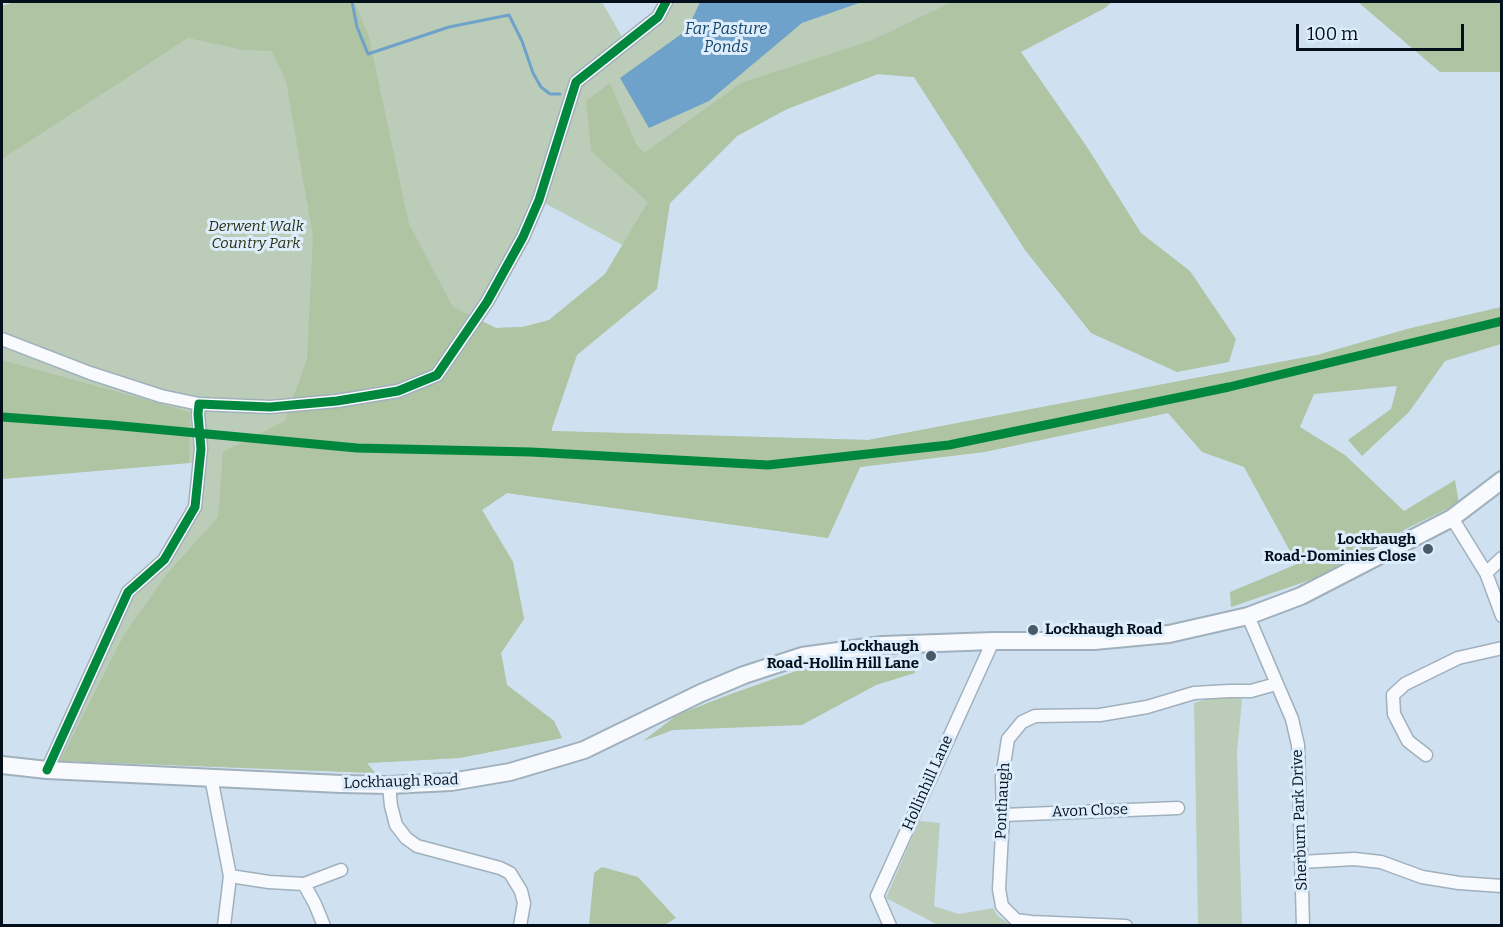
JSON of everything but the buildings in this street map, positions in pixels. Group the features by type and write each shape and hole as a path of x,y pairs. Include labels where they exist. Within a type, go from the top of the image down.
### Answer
{"main road":[{"name":"Lockhaugh Road","path":"2,765 47,770 389,785 451,782 510,772 584,750 701,693 744,675 802,656 882,645 1094,640 1169,634 1248,616 1301,596 1452,518 1502,480"}],"street":[{"path":"2,339 90,373 199,409 270,407 337,401 398,391 437,375 487,302 523,237 539,200 576,82 658,17 666,2"},
{"path":"47,770 128,592 164,560 195,507 201,449 199,409"},
{"path":"1452,518 1486,573 1502,616"},
{"path":"1486,573 1502,558"},
{"name":"Sherburn Park Drive","path":"1248,616 1292,719 1298,745 1303,926"},
{"name":"Hollinhill Lane","path":"890,926 877,896 993,641"},
{"path":"1426,755 1408,741 1394,714 1393,695 1405,684 1458,658 1502,648"},
{"name":"Ponthaugh","path":"1126,926 1016,920 1002,906 999,889 1003,815 1002,777 1008,739 1022,722 1035,716 1100,715 1147,707 1194,693 1251,692 1276,684"},
{"path":"211,777 230,876 224,926"},
{"path":"389,785 396,825 406,838 417,846 500,867 510,873 521,891 524,903 520,926"},
{"name":"Avon Close","path":"1003,815 1178,808"},
{"path":"1301,862 1354,860 1381,862 1422,876 1459,883 1502,885"},
{"path":"230,876 304,884 341,870"},
{"path":"304,884 324,926"}],"green space":[{"name":"Derwent Walk Country Park","path":"15,2 602,2 625,42 666,2 1058,2 913,77 878,74 787,109 737,136 626,247 539,200 476,319 496,328 523,327 549,320 552,431 868,440 1317,355 1168,413 984,452 860,467 828,538 507,493 482,510 513,562 524,619 501,653 507,685 554,721 562,738 459,758 367,763 375,773 51,760 128,592 164,560 195,507 200,463 2,479 2,6"},
{"path":"16,2 354,2 369,37 409,224 453,307 496,328 523,327 549,320 605,274 648,202 591,151 586,101 610,83 636,144 644,153 741,83 870,41 952,2 1112,2 1105,8 1021,52 1087,147 1141,233 1190,271 1236,339 1229,362 1177,372 1091,333 1025,250 914,77 878,74 787,109 737,136 670,203 657,289 577,355 551,431 868,440 1317,355 1407,329 1501,307 1501,344 1445,361 1409,412 1362,456 1348,440 1391,409 1397,386 1314,394 1300,427 1345,455 1404,511 1455,480 1459,503 1313,579 1231,607 1230,592 1297,564 1244,467 1202,452 1168,413 984,452 860,467 828,538 507,493 482,510 513,562 524,619 501,653 507,685 554,721 562,738 459,758 367,763 375,773 60,761 124,635 166,575 218,517 223,452 285,421 307,359 313,237 286,81 272,51 244,50 188,38 2,159 2,6"},
{"path":"1358,2 1501,2 1501,72 1440,72"},
{"path":"2,360 190,412 189,463 2,479"},
{"path":"883,656 914,658 915,673 876,685 802,725 673,730 643,741 677,715 728,695 799,670"},
{"path":"1218,696 1242,699 1237,753 1242,925 1198,925 1194,703"},
{"path":"919,821 940,823 934,906 959,914 993,908 998,916 1011,925 938,925 886,898"},
{"path":"602,867 638,877 676,918 665,925 589,925 594,873"}],"water":[{"name":"Far Pasture Ponds","path":"700,2 875,2 859,3 802,23 709,101 649,128 620,78 687,30"}],"waterway":[{"path":"352,2 357,27 368,54 449,27 509,15 541,87 550,94 560,94"}],"cycle path":[{"path":"47,770 128,592 164,560 195,507 201,449 199,404 270,407 337,401 398,391 437,375 487,302 523,237 539,200 576,82 658,17 666,2"},
{"path":"2,417 357,448 531,452 768,465 949,445 1229,387 1502,321"}],"place":[{"name":"Lockhaugh Road-Dominies Close","path":"1428,549"},
{"name":"Lockhaugh Road","path":"1033,630"},
{"name":"Lockhaugh Road-Hollin Hill Lane","path":"931,656"}]}
